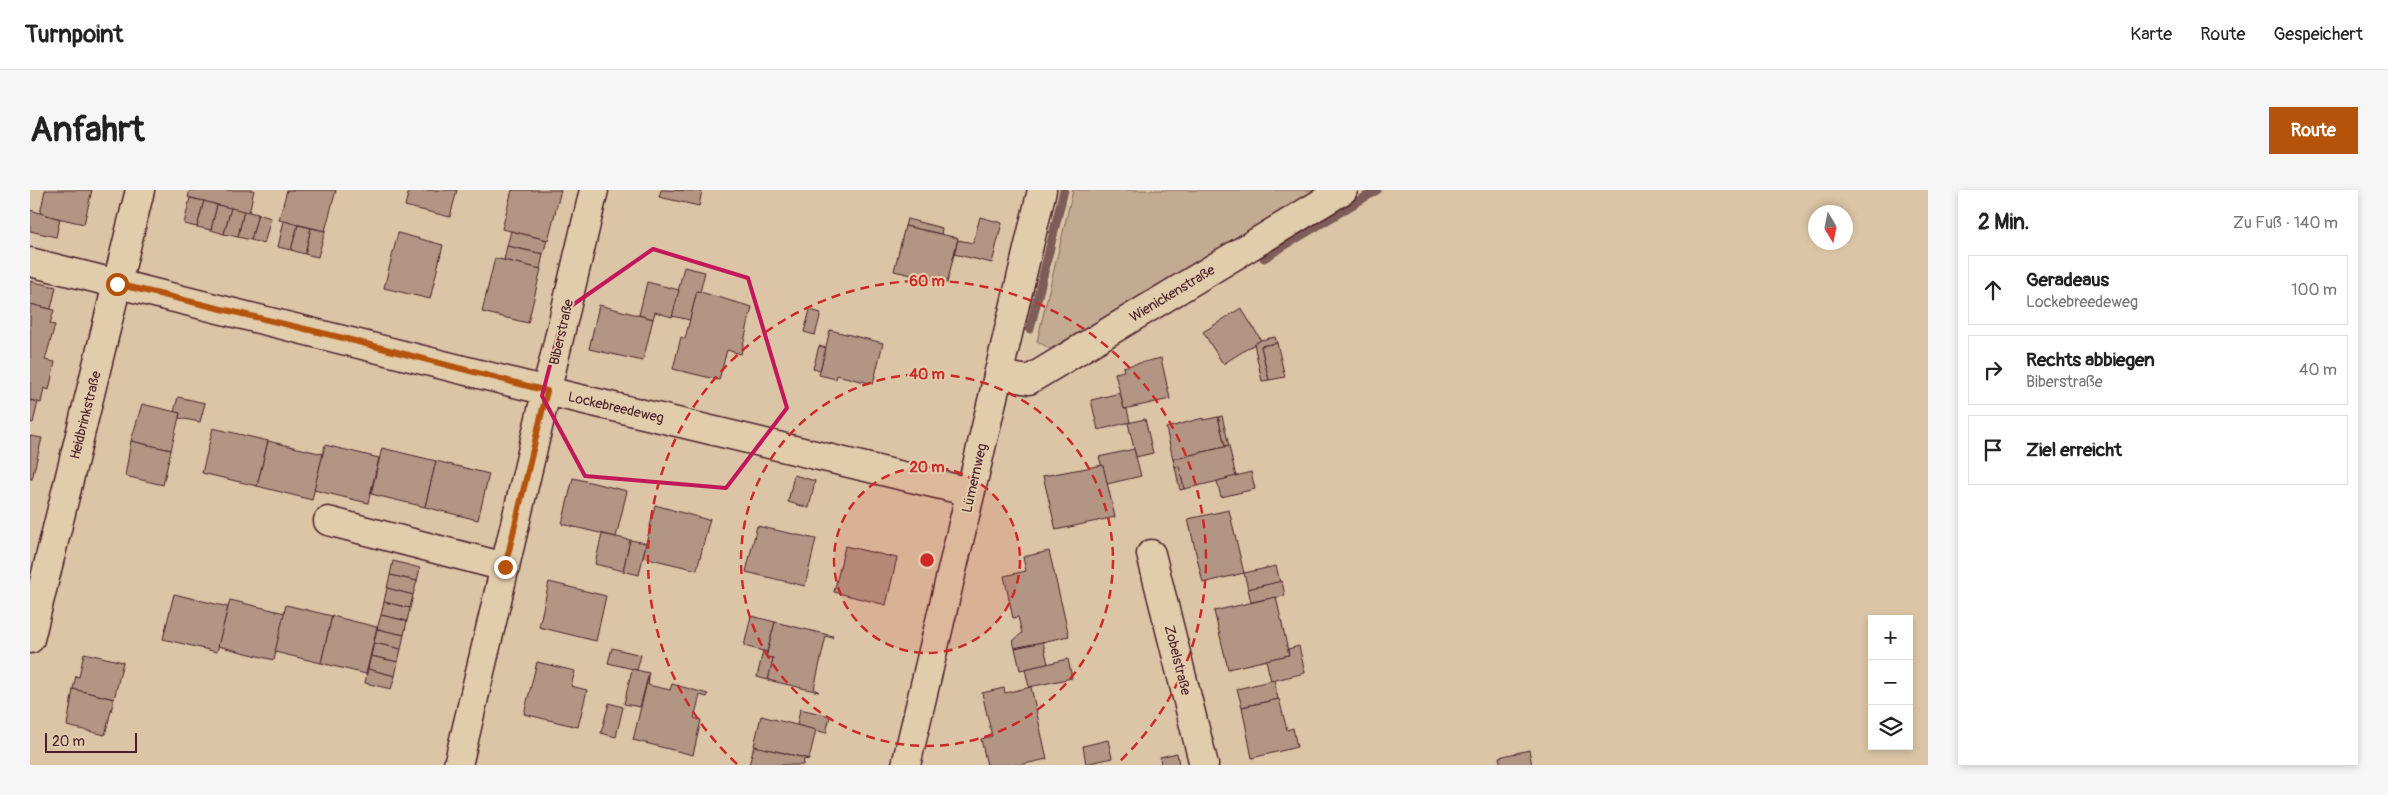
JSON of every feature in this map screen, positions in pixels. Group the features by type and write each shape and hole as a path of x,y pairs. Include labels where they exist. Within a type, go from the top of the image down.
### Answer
{"street":[{"name":"Heidbrinkstraße","path":"30,639 140,190"},
{"name":"Biberstraße","path":"458,765 594,190"},
{"name":"Lümernweg","path":"906,765 1042,190"},
{"name":"Wienickenstraße","path":"998,376 1030,380 1343,190"},
{"name":"Lockebreedeweg","path":"30,262 339,337 547,391 970,492"},
{"path":"328,521 505,567"},
{"name":"Zobelstraße","path":"1151,554 1204,765"}],"highlighted area":[{"path":"653,249 748,278 787,408 726,488 585,476 542,396 564,311"}],"shaded area":[{"path":"1073,190 1320,190 1050,349 1037,341"}],"building":[{"path":"45,190 92,190 84,224 40,214"},
{"path":"190,190 254,190 249,213 188,197"},
{"path":"287,190 336,190 325,231 279,220"},
{"path":"409,190 457,190 450,217 405,206"},
{"path":"512,190 561,190 548,240 502,229"},
{"path":"661,190 702,190 699,206 659,197"},
{"path":"190,198 204,201 197,227 184,224"},
{"path":"204,201 217,205 211,230 197,227"},
{"path":"217,205 231,208 224,234 211,230"},
{"path":"231,208 244,211 238,237 224,234"},
{"path":"30,210 60,219 56,237 30,231"},
{"path":"244,211 258,214 251,240 238,237"},
{"path":"258,214 271,218 264,244 251,240"},
{"path":"980,217 1002,223 992,263 954,254 958,240 973,243"},
{"path":"907,219 942,228 941,234 905,226"},
{"path":"284,221 298,225 291,250 278,247"},
{"path":"298,225 311,228 305,254 291,250"},
{"path":"905,226 958,238 947,283 894,271"},
{"path":"311,228 325,231 318,257 305,254"},
{"path":"511,231 547,240 543,254 507,246"},
{"path":"398,233 443,245 430,299 384,288"},
{"path":"507,246 543,254 540,269 504,260"},
{"path":"495,258 541,269 528,323 482,312"},
{"path":"684,267 705,272 700,292 697,291 690,320 672,316"},
{"path":"30,281 56,287 51,309 30,304"},
{"path":"647,282 679,290 672,317 655,312 653,319 639,315"},
{"path":"697,291 752,307 741,354 727,350 719,380 673,369 681,337 685,339"},
{"path":"30,304 54,310 50,324 55,325 45,360 55,362 49,390 44,388 41,403 30,400"},
{"path":"599,305 653,319 643,361 589,349"},
{"path":"1241,308 1261,340 1223,364 1203,332"},
{"path":"810,310 821,313 815,335 804,332"},
{"path":"830,330 883,343 873,384 837,375 836,379 819,375"},
{"path":"1275,337 1277,343 1261,346 1269,380 1262,381 1254,344 1261,340"},
{"path":"1277,343 1285,377 1269,380 1261,346"},
{"path":"819,346 826,348 820,370 813,369"},
{"path":"1161,358 1170,399 1124,409 1115,373 1124,371 1123,367"},
{"path":"1120,393 1130,422 1098,430 1091,400"},
{"path":"178,397 205,403 200,422 179,418 180,413 174,412"},
{"path":"30,400 38,402 33,423 30,422"},
{"path":"142,404 180,413 171,450 131,441"},
{"path":"1222,416 1229,446 1225,446 1218,417"},
{"path":"1218,417 1225,446 1229,446 1173,459 1166,428 1203,418 1203,420"},
{"path":"1145,419 1153,453 1136,457 1128,423"},
{"path":"213,428 268,441 257,486 202,473"},
{"path":"30,436 42,438 32,479 30,479"},
{"path":"131,441 171,450 163,485 125,476"},
{"path":"268,441 323,454 312,500 257,486"},
{"path":"325,445 379,458 368,503 314,490"},
{"path":"1229,446 1236,477 1184,489 1179,466 1175,467 1173,459"},
{"path":"382,448 436,461 425,507 371,494"},
{"path":"1134,449 1141,476 1107,484 1099,457"},
{"path":"436,461 489,474 478,520 425,507"},
{"path":"1103,465 1115,517 1056,530 1043,476"},
{"path":"1179,466 1184,489 1180,490 1175,467"},
{"path":"1251,472 1255,489 1221,497 1217,481"},
{"path":"794,475 815,481 809,508 788,502"},
{"path":"573,478 627,491 616,537 562,524"},
{"path":"655,505 708,520 710,518 697,570 643,557"},
{"path":"1229,510 1244,573 1203,583 1188,519"},
{"path":"757,526 816,539 805,586 746,572"},
{"path":"602,534 630,540 623,571 595,564"},
{"path":"630,540 646,543 639,575 623,571"},
{"path":"845,546 897,558 886,605 834,592"},
{"path":"1049,551 1069,636 1015,648 1013,641 1022,633 1018,617 1013,618 1004,576 1026,571 1023,557"},
{"path":"393,561 420,568 417,581 390,575"},
{"path":"1276,566 1280,582 1248,589 1244,573"},
{"path":"390,575 417,581 413,595 387,588"},
{"path":"1282,581 1285,596 1251,602 1248,589"},
{"path":"549,582 606,596 596,641 539,627"},
{"path":"387,588 413,595 410,608 384,602"},
{"path":"174,594 228,607 217,652 163,639"},
{"path":"1276,597 1289,655 1228,669 1214,611"},
{"path":"230,600 285,613 274,660 218,646"},
{"path":"384,602 410,608 407,621 381,615"},
{"path":"286,605 332,616 321,663 275,652"},
{"path":"381,615 407,621 404,635 377,629"},
{"path":"332,616 377,627 366,674 321,663"},
{"path":"751,616 775,622 767,652 744,646"},
{"path":"775,622 833,636 832,638 826,636 814,689 819,692 768,680 773,658 766,657"},
{"path":"377,629 404,635 401,649 374,643"},
{"path":"1043,642 1048,664 1020,670 1015,648"},
{"path":"374,643 401,649 398,662 371,656"},
{"path":"1299,646 1305,673 1271,681 1266,660 1289,655 1288,649"},
{"path":"612,648 641,655 637,670 608,663"},
{"path":"763,651 767,652 766,657 773,658 768,680 757,677"},
{"path":"84,653 123,662 114,699 73,689 76,676 79,677"},
{"path":"371,656 398,662 395,676 368,669"},
{"path":"1068,659 1072,678 1029,687 1025,669"},
{"path":"537,662 575,671 571,686 587,690 578,727 524,714"},
{"path":"368,669 395,676 391,689 365,683"},
{"path":"632,669 649,673 640,707 624,704"},
{"path":"648,678 648,685 670,690 672,684 708,694 707,697 700,695 694,718 701,720 693,755 633,740"},
{"path":"1274,680 1278,699 1242,707 1237,689"},
{"path":"1031,687 1047,759 1020,765 987,765 981,739 992,736 982,693 1004,688 1005,693"},
{"path":"73,689 114,699 105,735 67,726"},
{"path":"1279,699 1287,730 1293,728 1297,747 1252,758 1242,707"},
{"path":"609,703 623,707 616,737 601,733"},
{"path":"800,709 830,716 826,733 797,725"},
{"path":"761,716 816,730 809,759 754,746"},
{"path":"1108,740 1112,758 1086,764 1083,746"},
{"path":"754,746 809,760 804,759 803,765 749,765"},
{"path":"1529,750 1532,765 1501,765 1499,757"},
{"path":"1177,753 1179,765 1161,765 1160,757"}],"waterway":[{"path":"1030,329 1064,190"},
{"path":"1264,258 1377,190"}],"route":[{"path":"117,284 339,337 547,391 505,567"}]}
